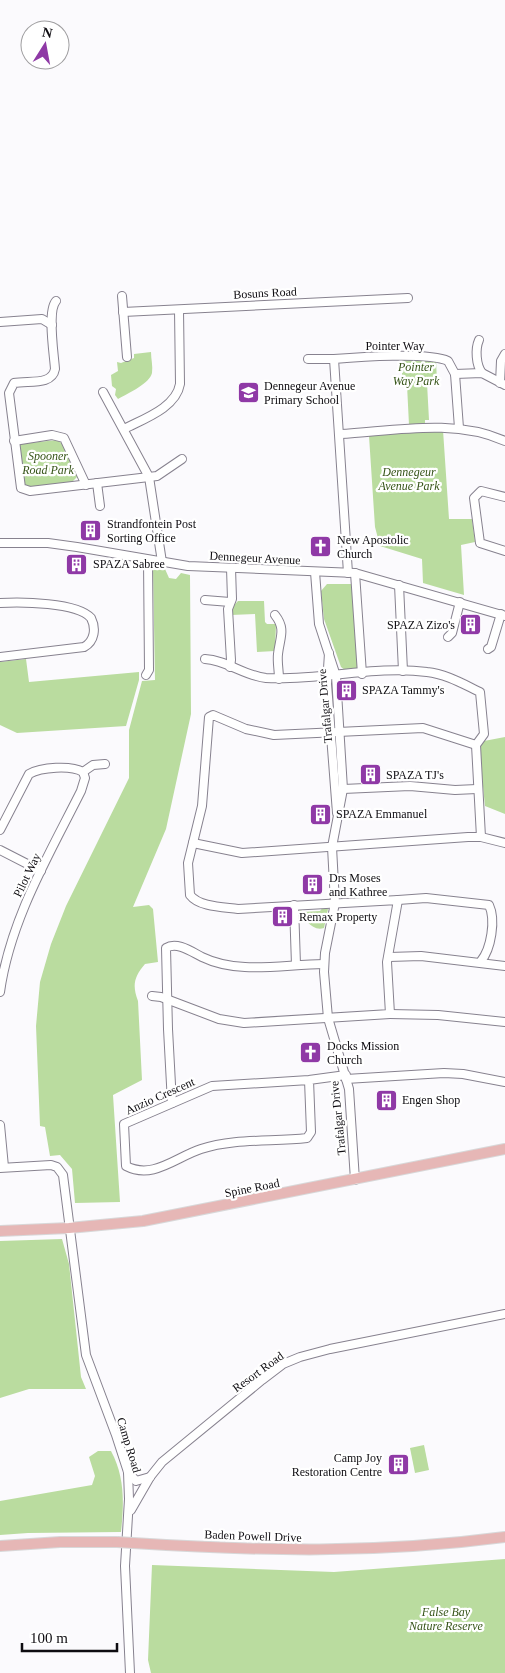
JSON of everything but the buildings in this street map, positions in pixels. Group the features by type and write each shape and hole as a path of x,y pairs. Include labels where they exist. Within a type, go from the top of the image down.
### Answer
{"main road":[{"name":"Spine Road","path":"0,1231 69,1228 143,1221 505,1149"},
{"name":"Baden Powell Drive","path":"0,1546 60,1542 117,1542 260,1550 320,1551 420,1546 505,1537"}],"street":[{"path":"122,296 127,357"},
{"name":"Bosuns Road","path":"123,312 408,298"},
{"path":"56,301 53,305 52,325 55,369 52,377 48,380 17,382 11,386 9,398 19,486 23,490 86,485 156,476 182,459"},
{"path":"124,430 163,407 177,394 180,384 179,310"},
{"path":"0,322 42,319 52,325"},
{"path":"479,340 477,350 478,366 482,372 503,384"},
{"path":"503,384 501,361 505,354"},
{"name":"Pointer Way","path":"308,359 363,356 436,357 450,363 456,374"},
{"path":"334,359 351,573 362,674"},
{"path":"459,428 456,374 482,372"},
{"path":"103,392 149,477 162,562"},
{"path":"340,434 443,427 480,432 505,441"},
{"path":"14,441 52,436 64,438 86,485"},
{"path":"97,483 100,506"},
{"path":"505,497 481,491 474,498 480,543 505,551"},
{"name":"Dennegeur Avenue","path":"0,543 48,543 77,546 148,560 231,568 351,573 503,615"},
{"path":"146,674 149,670 148,560"},
{"path":"230,667 228,609 233,596 231,568"},
{"name":"Trafalgar Drive","path":"315,572 318,618 329,653 339,732 342,789 332,847 335,903 324,964 328,1018 346,1077 355,1180"},
{"path":"399,585 403,671"},
{"path":"205,600 230,602"},
{"path":"448,637 452,633 460,602"},
{"path":"0,603 39,604 82,611 91,618 94,634 90,643 84,647 0,657"},
{"path":"275,615 281,623 282,632 278,657 279,678"},
{"path":"488,649 491,647 503,615"},
{"path":"204,659 263,678 403,671 427,672 447,677 480,692 484,734 476,744 481,837"},
{"name":"Trafalgar Drive","path":"331,676 330,733 337,818"},
{"path":"476,744 423,728 274,735 246,729 213,715 207,719 203,798 188,872 190,894 204,903 238,909 426,898 489,905 491,912 490,936 486,955 481,962"},
{"path":"0,830 29,774 39,770 72,768 83,772 93,765 105,764"},
{"name":"Pilot Way","path":"0,992 16,927 41,871 81,791 85,778 83,772"},
{"path":"342,789 410,786 455,790 477,789"},
{"path":"193,843 242,853 481,837 505,843"},
{"path":"0,850 41,871"},
{"path":"390,1014 387,970 398,900"},
{"path":"294,905 296,965"},
{"path":"172,1103 166,948 172,946 184,948 210,960 233,966 324,964"},
{"path":"389,957 422,956 505,966"},
{"path":"152,996 219,1019 244,1023 390,1014 433,1014 505,1022"},
{"name":"Anzio Crescent","path":"309,1080 311,1132 307,1138 211,1146 190,1153 166,1166 149,1170 139,1171 126,1166 124,1124 212,1086 346,1077 444,1073 463,1074 505,1082"},
{"path":"0,1125 2,1168"},
{"name":"Camp Road","path":"2,1168 52,1165 60,1170 63,1175 86,1355 128,1472 129,1514 125,1566 130,1673"},
{"name":"Resort Road","path":"129,1514 150,1477 179,1448 283,1364 308,1354 330,1349 505,1314"},
{"path":"128,1472 136,1481 150,1477"}],"green space":[{"path":"151,352 152,373 150,377 118,399 115,395 116,389 112,386 111,375 118,371 117,362 121,363 134,358 134,354"},
{"name":"Pointer Way Park","path":"402,360 436,360 437,382 427,383 429,420 425,420 425,424 409,425 407,385 402,384"},
{"name":"Dennegeur Avenue Park","path":"443,430 449,519 472,519 475,542 461,545 464,595 423,583 422,559 380,546 375,527 369,436"},
{"name":"Spooner Road Park","path":"57,440 67,451 77,477 71,483 29,487 23,485 20,444"},
{"path":"153,569 165,569 169,578 176,579 181,573 190,575 191,714 166,829 133,907 149,905 153,909 158,962 145,964 135,981 138,1001 142,1080 113,1095 120,1202 75,1203 72,1169 60,1155 50,1156 45,1127 40,1126 36,1026 40,982 51,944 66,906 129,778 129,730 142,681 155,680"},
{"path":"327,584 353,584 358,668 345,670 341,667 324,619 321,591"},
{"path":"238,601 264,601 265,622 267,624 276,624 275,651 257,652 255,614 231,615 231,608"},
{"path":"26,659 29,682 139,672 139,680 126,726 17,733 0,725 0,662"},
{"path":"505,737 505,814 485,806 479,747 484,741"},
{"path":"324,906 328,909 324,928 320,929 309,924 297,910 299,908 303,912 320,911"},
{"path":"62,1239 69,1264 81,1377 86,1389 29,1389 0,1398 0,1241"},
{"path":"424,1445 429,1470 415,1473 410,1448"},
{"path":"98,1451 111,1451 119,1471 123,1500 121,1532 0,1535 0,1501 92,1485 95,1476 89,1457"},
{"name":"False Bay Nature Reserve","path":"505,1559 505,1673 151,1673 148,1660 152,1565 334,1572"}],"place":[{"name":"Dennegeur Avenue Primary School","path":"248,393"},
{"name":"Strandfontein Post Sorting Office","path":"91,531"},
{"name":"New Apostolic Church","path":"321,547"},
{"name":"SPAZA Sabree","path":"77,564"},
{"name":"SPAZA Zizo's","path":"471,625"},
{"name":"SPAZA Tammy's","path":"346,690"},
{"name":"SPAZA TJ's","path":"370,775"},
{"name":"SPAZA Emmanuel","path":"320,814"},
{"name":"Drs Moses and Kathree","path":"313,885"},
{"name":"Remax Property","path":"283,917"},
{"name":"Docks Mission Church","path":"311,1053"},
{"name":"Engen Shop","path":"386,1100"},
{"name":"Camp Joy Restoration Centre","path":"398,1465"}]}
